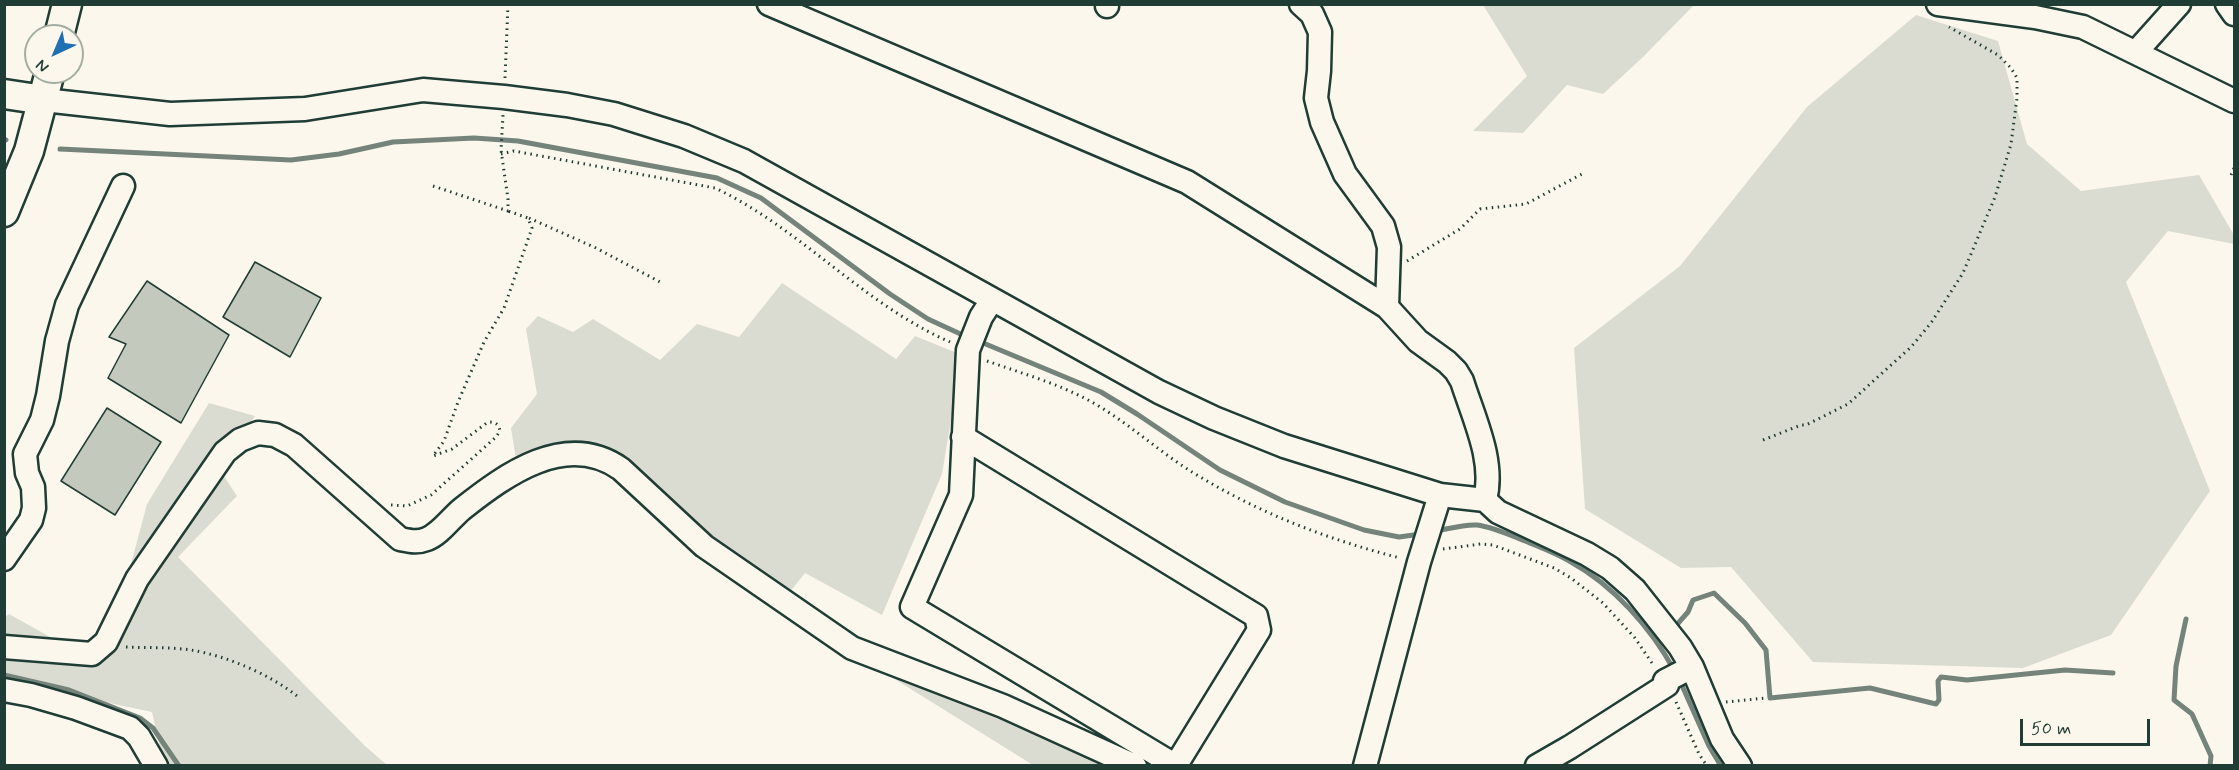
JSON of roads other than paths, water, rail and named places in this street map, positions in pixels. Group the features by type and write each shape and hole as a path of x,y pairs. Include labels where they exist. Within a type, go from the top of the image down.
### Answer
{"main road":[{"path":"62,24 67,4"},
{"path":"4,212 31,145 47,84"},
{"path":"4,93 44,100"}],"street":[{"path":"770,4 1187,182 1387,307 1418,341 1447,362 1462,381 1487,462 1489,485 1485,500"},
{"path":"1301,4 1312,14 1320,32 1316,98 1322,122 1345,174 1383,226 1389,248 1387,307"},
{"path":"2136,52 2179,4"},
{"path":"2227,4 2235,14"},
{"path":"1941,13 2035,17 2083,27 2235,101"},
{"path":"44,100 170,114 305,109 423,90 567,105 614,114 684,136 744,161 987,308 1159,392 1284,446 1440,495 1485,500 1498,512 1587,554 1610,568 1635,590 1680,647 1692,667 1722,739 1740,765"},
{"path":"4,559 31,520 34,508 33,487 27,473 25,454 45,409 57,341 67,305 123,186"},
{"path":"963,437 1256,616 1258,630 1176,765 912,607 961,495 963,437 968,353 987,308"},
{"path":"4,647 92,654 106,642 137,579 208,474 225,452 240,440 258,433 275,435 294,445 400,538 414,542 429,539 463,509 516,470 546,458 579,454 612,462 621,468 704,546 852,648 1003,706 1135,765"},
{"path":"1365,765 1440,495"},
{"path":"1537,765 1570,747 1692,667"},
{"path":"4,690 76,708 130,728 139,736 148,761"}],"waterway":[{"path":"60,149 291,160 339,154 393,142 474,138 518,141 717,178 761,198 890,294 928,319 967,337"},
{"path":"976,340 1101,392 1220,470 1285,502 1364,530 1399,537 1421,534"},
{"path":"1436,531 1467,525 1483,526 1542,548 1571,562 1602,583 1630,609 1665,654 1674,670"},
{"path":"1673,629 1688,612 1693,600 1714,593 1745,623 1766,650 1770,698 1870,688 1936,704 1939,700 1938,681 1941,677 1967,680 2065,670 2113,673"},
{"path":"2186,619 2176,666 2174,700 2192,714 2211,756 2210,766"},
{"path":"4,675 69,690 140,718 153,728 179,766"},
{"path":"1680,681 1709,746 1721,766"}]}
